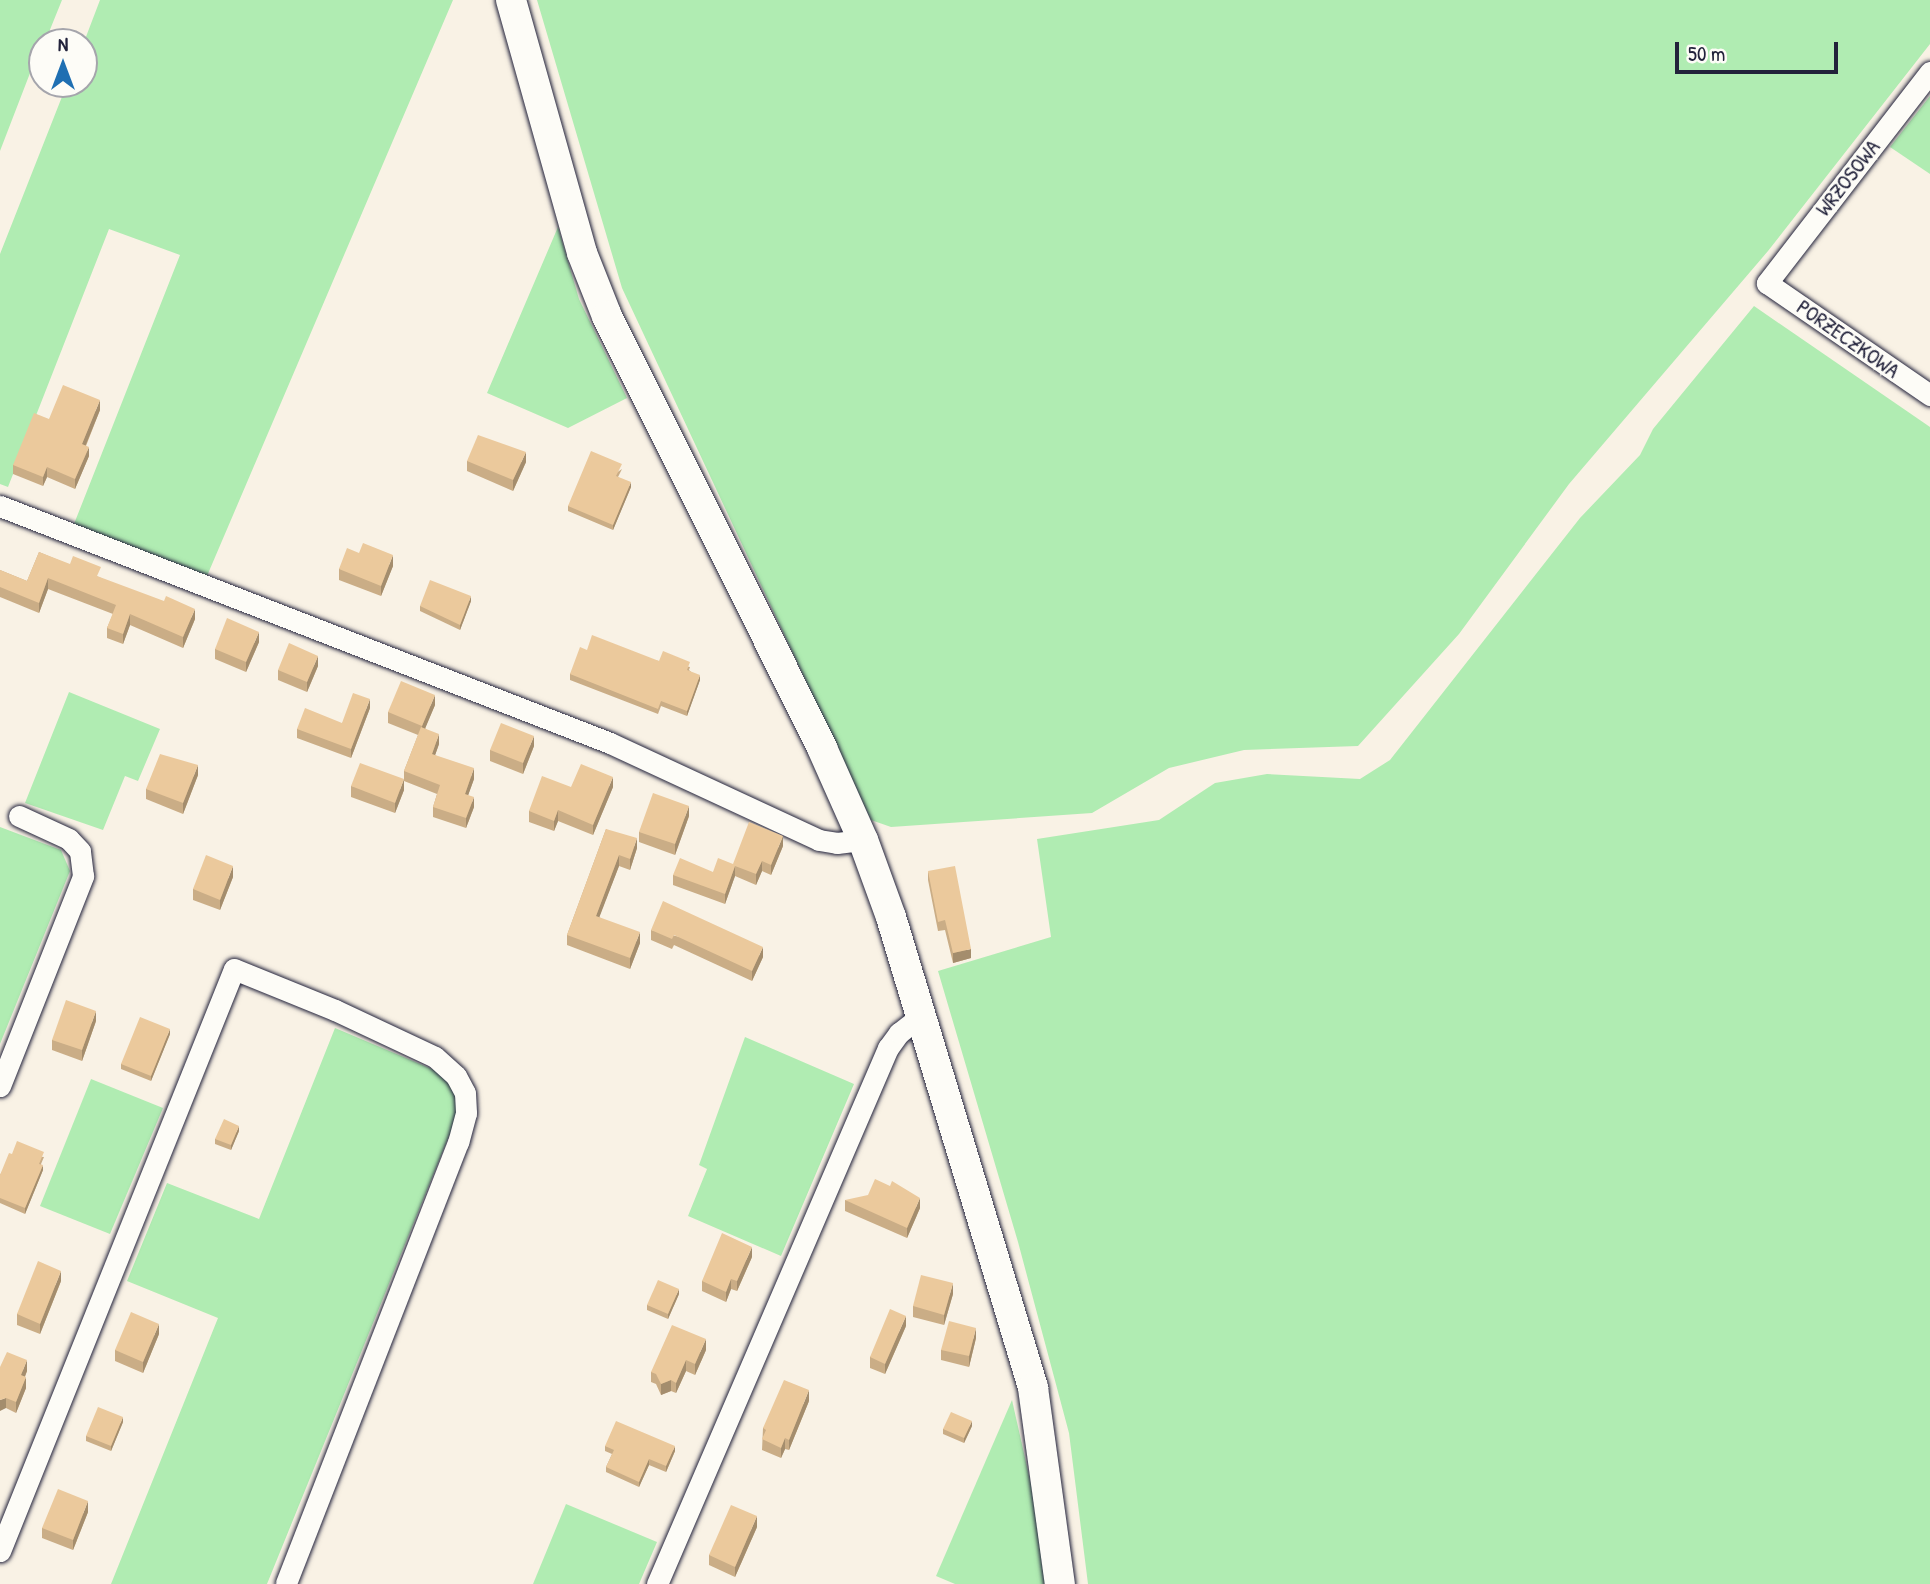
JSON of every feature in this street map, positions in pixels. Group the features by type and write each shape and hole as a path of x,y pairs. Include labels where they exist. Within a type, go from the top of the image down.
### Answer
{"street":[{"path":"511,0 582,253 607,316 815,736 863,840 922,1015 1033,1388 1060,1584"},
{"name":"WRZOSOWA","path":"1767,283 1930,72"},
{"name":"PORZECZKOWA","path":"1767,283 1930,395"},
{"path":"0,506 610,743 819,840 837,843 863,840"},
{"path":"0,1087 83,876 80,851 69,839 19,816"},
{"path":"0,1551 234,969 335,1010 435,1057 456,1076 466,1093 466,1113 458,1142 286,1584"},
{"path":"657,1584 888,1048 899,1032 922,1015"}],"green space":[{"path":"0,0 62,0 51,28 28,28 28,78 0,151"},
{"path":"100,0 453,0 207,576 74,524 180,255 109,229 8,487 0,484 0,254 61,98 98,98 98,28 89,28"},
{"path":"537,0 1930,0 1930,44 1768,251 1569,484 1459,634 1358,746 1244,750 1169,768 1092,813 891,827 871,820 622,288"},
{"path":"1930,96 1930,174 1890,147"},
{"path":"558,227 579,299 627,398 568,428 487,393"},
{"path":"1754,306 1930,427 1930,1584 1088,1584 1069,1433 1018,1242 938,971 1051,937 1037,839 1159,820 1215,783 1267,774 1360,779 1390,760 1580,518 1640,455 1653,429"},
{"path":"69,692 160,729 138,781 125,776 103,830 25,803"},
{"path":"0,827 61,850 70,871 0,1044"},
{"path":"335,1028 451,1077 460,1109 267,1584 111,1584 218,1318 127,1281 167,1183 259,1219"},
{"path":"745,1037 854,1084 781,1256 688,1216 707,1169 699,1165"},
{"path":"91,1079 163,1108 110,1234 40,1206"},
{"path":"1012,1400 1043,1538 1046,1584 955,1584 936,1576"},
{"path":"566,1504 657,1542 639,1584 533,1584"}],"building":[{"path":"63,385 100,400 82,444 89,447 75,479 47,467 43,477 13,465 34,413 49,419"},
{"path":"478,435 526,452 513,480 467,461"},
{"path":"591,451 622,464 616,476 631,482 613,525 568,506"},
{"path":"363,543 393,555 381,586 339,569 347,548 359,553"},
{"path":"39,552 70,564 73,556 101,567 97,576 164,601 166,596 195,609 183,637 130,614 123,634 107,628 116,605 48,578 39,603 0,587 0,570 27,581"},
{"path":"430,580 471,596 460,625 420,606"},
{"path":"227,618 259,632 246,662 215,649"},
{"path":"592,635 659,661 663,651 690,662 687,670 700,675 687,711 661,701 658,709 570,674 580,647 587,650"},
{"path":"289,643 318,656 307,682 278,670"},
{"path":"401,681 435,695 422,726 388,712"},
{"path":"353,693 370,699 351,749 297,729 305,708 342,723"},
{"path":"501,723 534,736 523,763 490,750"},
{"path":"421,727 439,734 432,754 474,768 465,794 474,797 466,818 433,807 440,785 404,771"},
{"path":"160,754 198,765 183,803 146,789"},
{"path":"360,763 404,779 395,803 351,786"},
{"path":"581,764 613,777 593,825 558,810 554,821 529,811 542,776 571,787"},
{"path":"653,793 689,806 675,844 639,832"},
{"path":"749,822 783,836 771,865 762,861 756,874 735,866 725,894 673,875 680,858 713,872 718,858 733,864"},
{"path":"606,829 637,838 630,859 619,855 596,916 640,932 630,958 567,935"},
{"path":"206,855 233,866 220,900 193,889"},
{"path":"955,866 971,949 953,953 945,920 938,922 928,871"},
{"path":"663,901 763,947 752,971 674,935 672,939 651,930"},
{"path":"66,1000 96,1011 82,1050 52,1040"},
{"path":"140,1017 170,1029 151,1076 121,1064"},
{"path":"224,1119 239,1126 231,1145 215,1139"},
{"path":"17,1141 44,1152 39,1164 43,1165 25,1208 0,1198 0,1175"},
{"path":"875,1179 890,1186 892,1181 920,1198 907,1228 845,1200 868,1195"},
{"path":"722,1233 752,1247 737,1281 731,1279 726,1292 702,1281"},
{"path":"38,1261 61,1271 40,1324 17,1314"},
{"path":"921,1275 953,1283 944,1315 913,1306"},
{"path":"658,1280 679,1289 668,1314 647,1305"},
{"path":"890,1309 906,1316 885,1364 870,1357"},
{"path":"131,1312 159,1324 143,1362 115,1350"},
{"path":"949,1321 976,1328 969,1356 941,1350"},
{"path":"672,1325 706,1339 695,1364 686,1360 676,1383 671,1380 661,1384 656,1374 651,1372"},
{"path":"7,1352 27,1360 21,1375 26,1377 16,1402 6,1398 0,1400 0,1367"},
{"path":"784,1380 809,1390 789,1440 785,1438 781,1448 762,1439 766,1430 763,1428"},
{"path":"98,1407 123,1417 111,1446 86,1436"},
{"path":"951,1412 972,1421 964,1438 943,1429"},
{"path":"616,1421 675,1446 666,1466 649,1459 639,1482 606,1467 614,1450 605,1446"},
{"path":"58,1489 88,1501 73,1540 42,1528"},
{"path":"731,1505 757,1516 735,1567 709,1555"}]}
